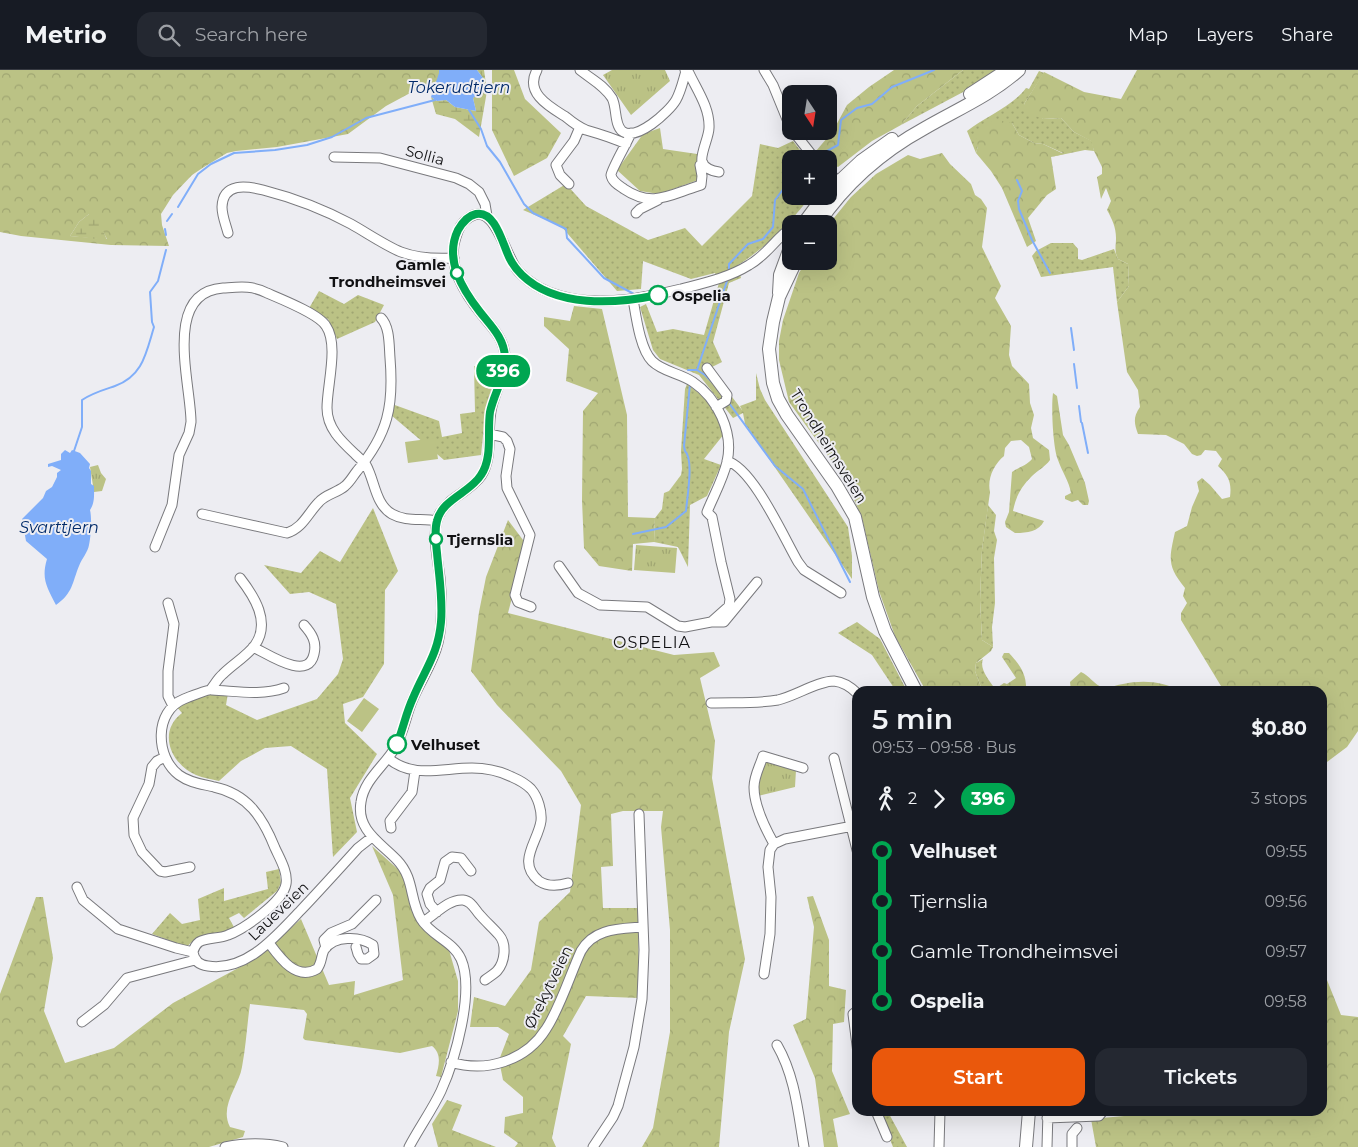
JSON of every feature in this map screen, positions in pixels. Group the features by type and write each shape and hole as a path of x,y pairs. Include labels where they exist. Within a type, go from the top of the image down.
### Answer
{"highway":[{"path":"824,215 842,185 861,161 897,135 982,87 1007,70"},
{"path":"837,187 926,127 988,94 1019,70"},
{"name":"Trondheimsveien","path":"782,270 769,349 771,377 775,391 791,420 851,509 857,524 871,588 884,630 913,686"},
{"name":"Trondheimsveien","path":"779,297 792,270"},
{"path":"1026,1147 1029,1116"},
{"path":"1034,1147 1043,1116"}],"street":[{"path":"537,70 534,78 535,87 543,102 580,127 626,144"},
{"path":"580,70 599,83 608,92 614,102 619,127 624,132 631,133 643,129 656,121 672,106 679,93 685,70"},
{"path":"636,213 658,200 701,185 700,166 710,128 708,114 685,70"},
{"path":"764,70 782,106"},
{"path":"569,184 560,175 556,165 574,141 580,127"},
{"path":"631,133 612,170 612,178 636,196 658,200"},
{"path":"799,140 807,150"},
{"name":"Sollia","path":"334,157 380,158 456,178 469,184 479,192 485,204 487,216"},
{"path":"702,163 708,169 718,172"},
{"path":"837,180 842,185"},
{"path":"228,233 222,211 223,203 232,189 245,186 316,207 402,253 434,258 454,258"},
{"path":"409,1147 440,1092 451,1062 463,1018 465,992 463,966 456,950 434,934 423,922 417,912 411,884 406,872 393,856 372,837 363,823 360,813 366,787 398,742 413,698 432,662 439,639 441,608 436,544 437,520 445,506 481,476 487,460 490,411 504,368 504,350 498,335 465,290 457,273 454,258 454,242 457,232 464,221 474,215 481,214 487,216 497,229 512,263 536,286 574,299 598,301 633,299 693,286 733,273 758,260 782,237"},
{"path":"155,547 172,505 179,455 191,422 184,347 186,324 193,304 198,297 216,288 247,286 263,290 316,316 325,324 331,334 332,350 327,409 330,425 339,439 364,463 378,497 390,513 404,518 437,520"},
{"path":"633,299 643,342 649,357 660,367 692,382 703,390 721,416 727,435 727,462 707,512 712,518 730,599 729,606 711,622"},
{"path":"202,514 287,533 295,530 304,522 323,498 345,486 364,463 381,437 385,427 391,378 386,326 382,318"},
{"path":"707,368 727,396 726,401 716,407"},
{"path":"489,434 502,437 509,447 506,485 530,536 515,595 518,602 531,608"},
{"path":"727,462 739,467 758,492 804,570 841,592"},
{"path":"559,566 578,593 600,605 647,608 678,626 685,627 711,622 724,622 757,582"},
{"path":"190,867 165,872 160,871 139,847 132,831 134,818 149,784 152,767 157,761 165,757 162,729 166,715 173,706 184,699 211,689 222,675 257,642 260,628 260,609 253,595 240,578"},
{"path":"168,603 174,624 169,653 168,678 168,696 173,706"},
{"path":"253,647 292,665 306,666 314,655 315,645 313,635 304,625"},
{"path":"711,704 765,706 834,681 852,687"},
{"path":"211,689 223,692 261,692 284,688"},
{"path":"774,844 764,826 754,788 755,778 763,756 803,768"},
{"name":"Laueveien","path":"165,757 172,769 186,780 230,792 253,808 267,827 286,874 286,885 282,894 252,921 243,928 226,936 201,941 196,945 194,956 200,964 206,966 229,965 269,943 358,848 372,837"},
{"path":"834,758 852,818"},
{"path":"386,760 415,771 480,768 504,773 523,783 532,790 536,797 541,817 540,825 529,854 530,867 536,878 547,885 554,886 568,883"},
{"path":"391,828 390,821 412,792 415,771"},
{"path":"594,1147 618,1106 634,1047 643,985 639,814"},
{"path":"764,974 770,934 771,897 768,856 774,844 785,839 852,825"},
{"path":"437,912 430,904 427,894 430,888 440,880 445,862 452,858 461,858 471,871"},
{"path":"77,887 83,900 118,929 176,948 194,956"},
{"path":"326,948 324,943 326,937 352,924 376,900"},
{"path":"423,922 455,901 464,900 470,903 501,938 504,950 498,970 485,980"},
{"name":"Ørekytveien","path":"451,1062 468,1066 489,1066 509,1060 526,1050 538,1040 546,1029 586,942 604,932 643,927"},
{"path":"269,943 287,964 302,972 317,969 326,948 340,940 354,939 370,943 374,948 374,954 367,959 361,959 356,947"},
{"path":"82,1022 104,1005 127,978 194,956"},
{"path":"777,1045 786,1060 796,1097 804,1147"},
{"path":"878,1116 888,1137"},
{"path":"939,1147 940,1116"},
{"path":"1044,1116 1047,1147"},
{"path":"1075,1116 1099,1116"},
{"path":"1072,1147 1072,1134 1077,1128"},
{"path":"225,1147 252,1142 283,1147"}],"green space":[{"path":"0,70 446,70 450,77 425,85 386,106 348,134 277,147 227,153 192,175 173,195 161,214 162,225 169,246 111,245 21,236 0,232","holes":["89,214 101,228 107,239 70,236 79,222"]},
{"path":"477,70 484,70 487,91 479,137 455,119 436,114 431,97 437,101 446,100 455,107 476,111 473,98 483,78"},
{"path":"492,70 514,70 525,99 561,133 547,158 514,176 492,130"},
{"path":"612,70 665,70 670,81 631,115 603,75"},
{"path":"894,70 963,70 917,106 901,125 872,141 838,167 837,150 817,150 825,140 838,140 838,122 847,105"},
{"path":"963,70 998,70 965,91 901,125 917,106"},
{"path":"1137,70 1358,70 1358,731 1347,747 1327,762 1327,686 1221,686 1181,620 1181,613 1187,603 1183,596 1185,588 1172,568 1171,556 1175,532 1187,526 1199,491 1197,482 1202,478 1222,499 1230,497 1230,483 1227,476 1218,466 1222,459 1216,451 1205,450 1201,455 1197,456 1192,454 1184,444 1166,435 1138,434 1135,420 1140,407 1138,390 1127,372 1117,302 1129,286 1128,264 1118,259 1117,256 1115,230 1107,210 1111,201 1106,188 1101,199 1097,177 1102,174 1102,167 1091,141 1074,132 1061,118 1043,119 1028,113 1024,104 1044,72 1084,92 1121,99"},
{"path":"1039,71 1044,73 1024,104 1043,119 1061,118 1074,132 1092,141 1094,151 1085,150 1051,157 1063,153 1043,144 1034,143 1019,135 1012,123 978,146 976,153 967,131 1006,106 1026,88 1029,89"},
{"path":"998,120 1012,123 1019,135 1034,143 1043,144 1064,154 1051,157 1056,189 1047,195 1028,218 1036,241 1027,247 1002,188 976,153 978,146 975,133 987,122"},
{"path":"660,128 663,149 697,154 701,179 659,194 640,191 617,170 643,134"},
{"path":"793,141 800,150 782,150 782,205 804,205 796,215 782,215 782,230 738,265 741,278 729,283 713,342 722,362 710,368 742,410 740,406 756,400 756,373 765,400 848,527 852,556 852,579 745,424 743,413 733,418 699,375 660,359 653,350 640,307 646,304 657,332 673,329 704,335 719,283 715,273 691,279 643,261 641,289 617,291 561,226 523,210 566,184 586,206 648,240 685,228 702,246 752,196 760,144 778,148"},
{"path":"942,153 950,164 971,184 975,195 981,199 987,208 982,247 1001,286 995,298 1011,326 1009,355 1012,366 1029,384 1030,403 1034,415 1031,428 1033,438 1049,450 1050,460 1032,476 1019,492 1013,511 1044,521 1039,528 1023,533 1015,533 1006,527 1005,522 1009,512 1012,472 1032,459 1029,447 1021,440 1011,441 1005,448 1004,456 994,467 990,477 990,492 982,550 980,600 982,640 993,647 991,651 976,663 975,671 981,686 923,686 895,636 879,591 862,518 848,486 789,402 779,360 779,341 783,320 801,270 837,270 836,215 851,197 876,174 908,155 920,159"},
{"path":"89,214 96,214 107,240 70,236 79,222"},
{"path":"1051,243 1073,243 1078,249 1078,259 1082,260 1114,249 1118,259 1128,264 1129,286 1117,302 1113,267 1041,277 1032,256 1036,251"},
{"path":"319,291 344,304 358,295 384,305 375,322 337,339 328,319 308,310"},
{"path":"574,306 602,309 627,415 628,517 655,518 654,542 633,544 632,571 599,566 584,548 582,500 583,411 598,393 566,381 569,349 544,326 544,317 570,321"},
{"path":"474,366 498,366 486,407 481,455 444,460 391,415 392,404 439,421 442,437 462,433 460,414 475,412"},
{"path":"687,384 716,411 724,434 704,459 721,465 707,496 690,505 688,567 678,547 654,542 655,518 662,509 664,493 669,491 681,475 685,389"},
{"path":"1053,393 1057,396 1063,435 1085,483 1089,501 1088,505 1083,505 1078,500 1072,502 1065,499 1065,496 1071,493 1056,454 1052,417"},
{"path":"435,438 438,459 408,463 405,442"},
{"path":"98,465 106,479 102,491 94,492 90,467"},
{"path":"988,505 996,515 994,531 997,540 994,558 995,603 992,627 993,647 982,640 980,600 982,550"},
{"path":"373,508 398,571 385,590 384,664 363,697 343,704 345,723 377,754 350,798 357,832 333,857 327,769 291,746 265,748 241,761 219,781 199,776 187,770 174,756 170,747 170,729 174,721 182,713 175,705 208,693 228,693 226,705 257,720 317,699 338,674 343,659 336,604 309,592 290,594 264,565 301,573 320,551 340,562"},
{"path":"508,520 526,544 508,613 674,655 714,652 720,666 700,678 715,741 712,778 745,959 729,1032 719,1147 642,1147 653,1128 670,1032 670,930 661,827 663,811 623,811 611,814 613,866 601,867 603,908 638,908 639,998 586,996 563,1036 571,1044 552,1138 556,1147 515,1147 518,1143 504,1133 505,1117 523,1113 523,1097 503,1080 499,1060 509,1034 498,1027 470,1027 474,997 505,1006 531,970 539,922 570,892 581,805 561,771 497,705 471,671 486,577"},
{"path":"636,545 677,548 675,573 634,570"},
{"path":"857,622 880,639 904,686 893,686 872,655 838,633"},
{"path":"1004,653 1009,653 1022,670 1026,686 1007,686 1016,678 1002,657"},
{"path":"983,659 983,671 993,686 981,686 975,671 976,663"},
{"path":"1081,672 1100,686 1070,686 1070,682"},
{"path":"1145,682 1169,686 1115,686"},
{"path":"364,698 379,709 362,732 347,721"},
{"path":"766,760 796,770 795,787 758,796 758,780"},
{"path":"372,846 401,872 417,921 434,939 449,950 458,981 458,1011 441,1077 436,1076 439,1064 438,1056 432,1046 400,1053 305,1040 303,1038 307,1014 304,1010 250,1004 242,1067 227,1111 230,1127 245,1131 243,1137 209,1147 0,1147 0,994 36,897 43,897 53,958 44,1011 65,1063 114,1048 173,1003 255,959 301,919 329,985 355,981 354,995 403,980 393,895"},
{"path":"279,869 281,883 277,891 244,918 239,913 229,918 235,929 203,935 187,947 152,934 170,913 182,924 200,920 198,899 224,888 224,901 268,889 266,872"},
{"path":"813,896 829,940 829,986 846,990 844,1022 833,1024 832,1071 850,1114 833,1119 838,1147 824,1147 815,1078 793,1025 806,1019 814,927 807,897"},
{"path":"1327,980 1341,1015 1358,1017 1358,1147 1096,1147 1091,1119 1124,1116 1327,1116"},
{"path":"447,1100 462,1105 452,1130 496,1147 438,1147 432,1124"},
{"path":"880,1116 890,1116 907,1147 893,1147"}],"water":[{"name":"Tokerudtjern","path":"439,70 477,70 483,78 483,91 473,98 476,111 455,107 446,100 437,101 431,97"},
{"name":"Svarttjern","path":"65,450 70,453 72,450 80,453 90,464 94,498 90,510 91,527 88,548 69,592 56,605 45,578 47,559 26,541 22,519 43,498 46,491 52,487 57,473 61,470 52,466 48,467 48,464 61,460 61,454"}],"waterway":[{"path":"829,150 838,145 841,120 857,108 872,104 892,87 934,70"},
{"path":"178,207 198,174 211,164 234,153 307,145 332,137 366,118 435,100"},
{"path":"469,110 481,129 487,146 500,162 524,204 533,213 566,229 567,238 604,278 634,294"},
{"path":"1017,180 1022,191 1018,201 1019,209 1032,240 1050,273"},
{"path":"729,269 729,264 748,244 763,239 773,227 775,200 782,191"},
{"path":"167,221 172,214"},
{"path":"165,229 166,235"},
{"path":"74,451 82,427 82,400 124,382 138,370 146,354 154,327 150,292 158,281 166,250"},
{"path":"688,370 697,370 727,281"},
{"path":"1071,328 1074,350"},
{"path":"1074,364 1077,388"},
{"path":"697,370 714,384"},
{"path":"633,534 666,527 686,511 690,470 688,455 684,446 690,384"},
{"path":"729,403 775,466 803,489 850,582"},
{"path":"1079,406 1081,422"},
{"path":"1082,423 1088,453"}],"bus line":[{"name":"396","path":"397,744 413,698 432,662 439,639 441,608 436,544 437,520 445,506 478,480 484,472 488,454 490,411 505,362 502,342 469,297 454,264 454,242 464,221 474,215 481,214 487,216 495,224 509,258 520,273 536,286 556,294 574,299 598,301 658,295"}],"place":[{"name":"Gamle Trondheimsvei","path":"457,273"},
{"name":"Ospelia","path":"658,295"},
{"name":"Tjernslia","path":"436,539"},
{"name":"Velhuset","path":"397,744"}],"district":[{"name":"OSPELIA","path":"652,642"}]}
